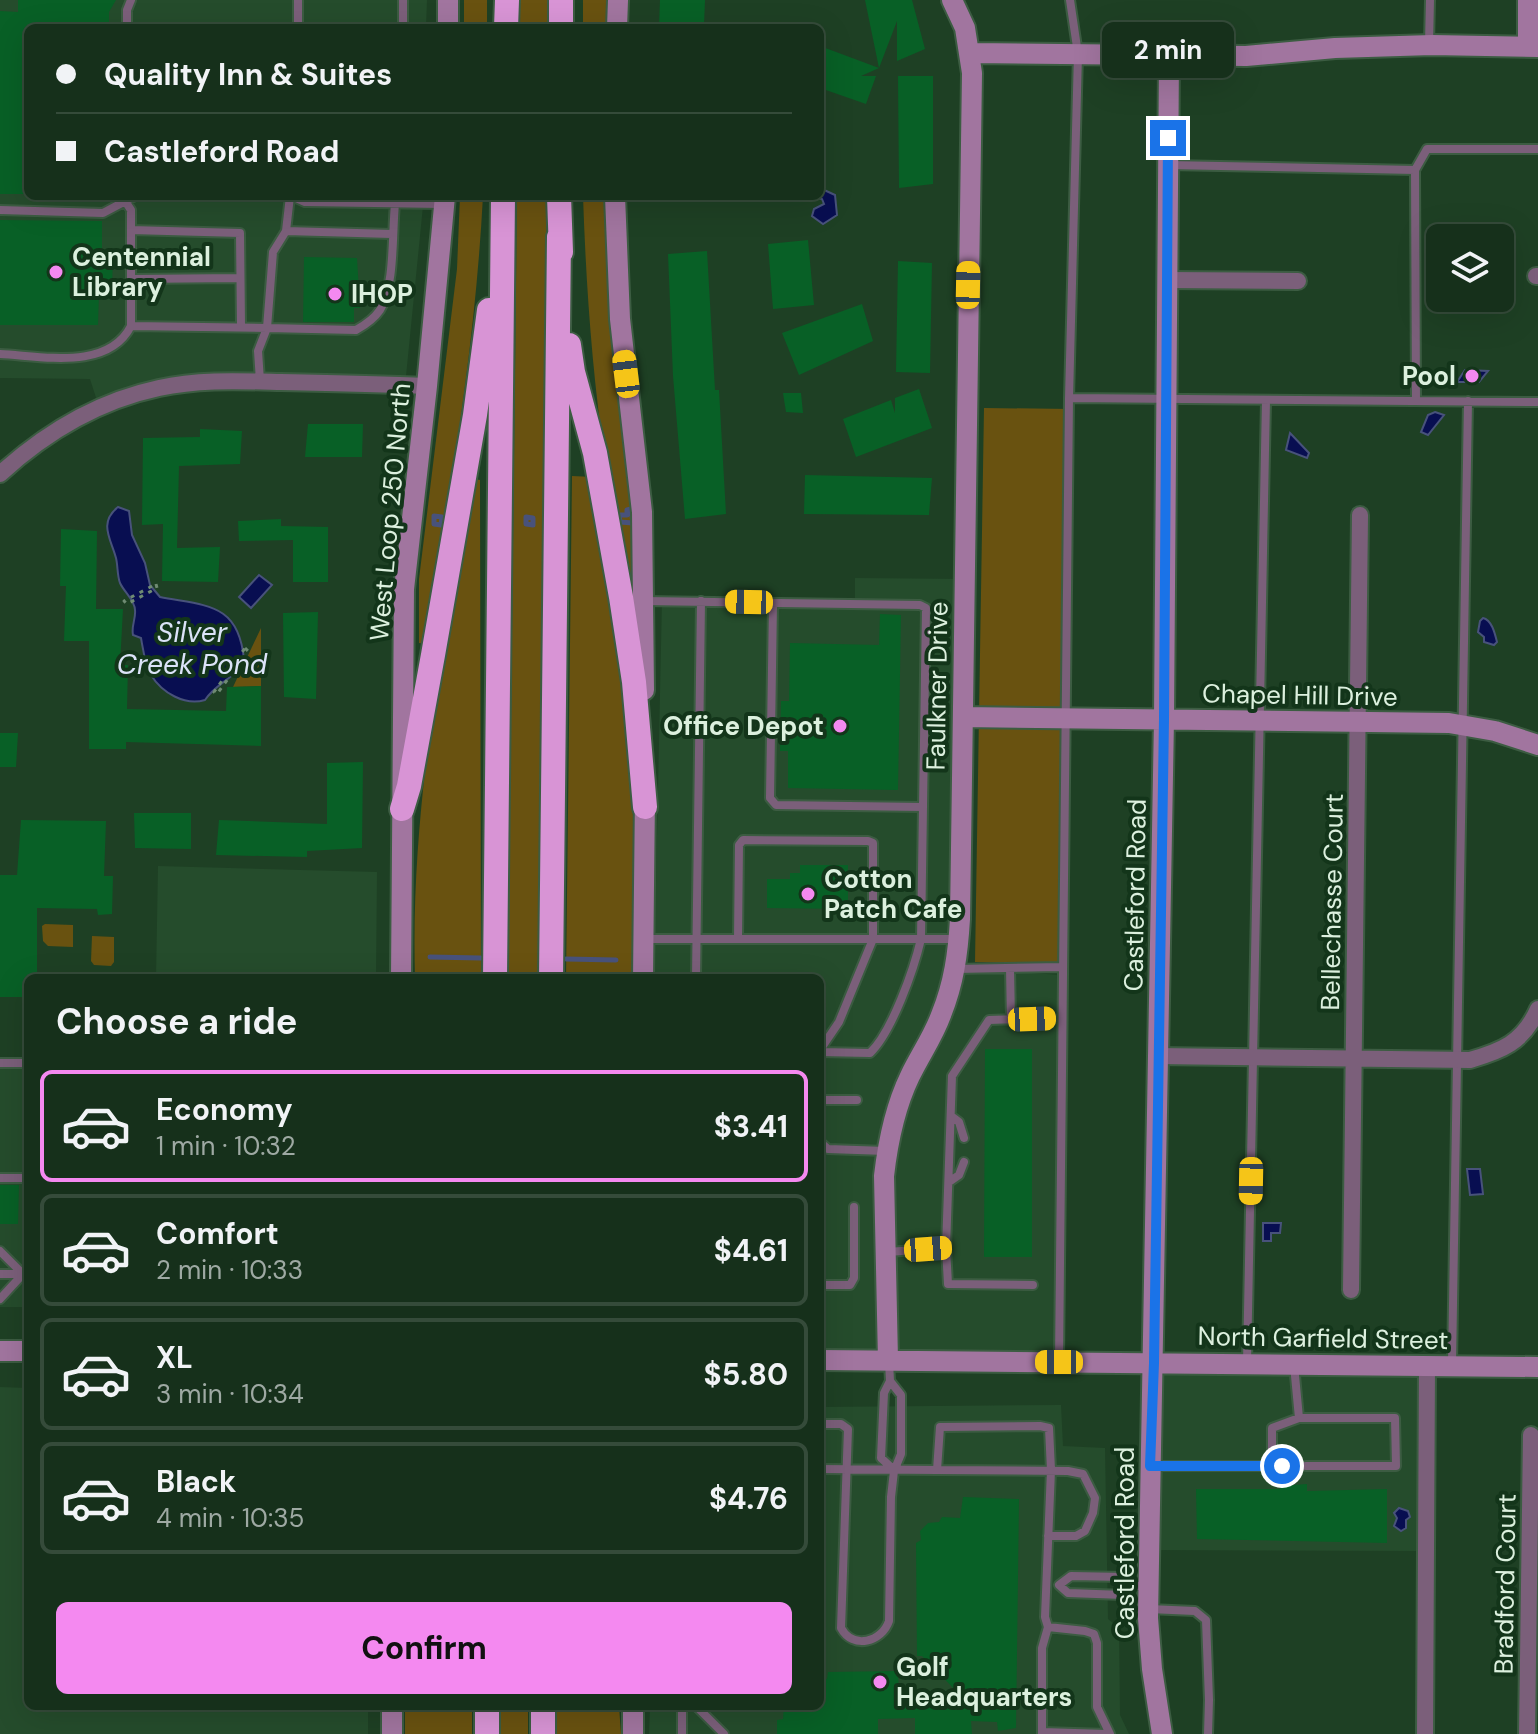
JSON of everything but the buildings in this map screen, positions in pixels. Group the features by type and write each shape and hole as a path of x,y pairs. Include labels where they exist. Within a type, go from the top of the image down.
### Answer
{"highway":[{"path":"506,24 507,0"},
{"path":"561,0 561,24"},
{"path":"402,809 409,786 475,415 501,200"},
{"path":"495,974 501,200"},
{"path":"551,974 559,200"},
{"path":"559,237 573,372 595,453 630,654 645,807"},
{"path":"487,1710 487,1734"},
{"path":"543,1710 543,1734"}],"street":[{"path":"448,0 448,24"},
{"path":"617,24 618,0"},
{"name":"Faulkner Drive","path":"888,1360 886,1151 902,1093 936,1029 956,969 959,939 970,53 960,14 952,0"},
{"path":"970,53 1246,56 1335,48 1429,45 1533,47 1528,0"},
{"name":"Castleford Road","path":"1162,1734 1152,1669 1149,1609 1141,1586 1154,1363 1164,719 1169,56"},
{"name":"West Loop 250 North","path":"401,974 404,589 444,200"},
{"path":"615,200 620,319 642,512 643,974"},
{"path":"1167,280 1298,281"},
{"path":"0,474 52,432 85,413 127,396 192,383 427,386"},
{"name":"Bellechasse Court","path":"1351,1290 1360,515"},
{"name":"Chapel Hill Drive","path":"963,717 1358,721 1464,726 1495,731 1538,745"},
{"path":"1157,1056 1457,1060 1494,1054 1534,1030 1538,1009"},
{"path":"0,1351 24,1351"},
{"name":"North Garfield Street","path":"824,1360 1538,1367"},
{"path":"1425,1734 1427,1365"},
{"name":"Bradford Court","path":"1527,1734 1531,1435"},
{"path":"392,1710 392,1734"},
{"path":"633,1710 633,1734"}],"lane":[{"path":"127,24 131,0"},
{"path":"298,0 298,24"},
{"path":"403,0 403,24"},
{"path":"1059,1362 1069,398 1078,54 1070,0"},
{"path":"1429,45 1430,0"},
{"path":"1416,401 1415,170 1427,149 1538,149"},
{"path":"1168,165 1415,170"},
{"path":"0,210 103,213 123,200"},
{"path":"0,354 87,358 124,340 131,326 131,210 126,200"},
{"path":"260,382 258,351 267,328 273,252 286,231 290,200"},
{"path":"300,200 395,204 444,200"},
{"path":"131,326 241,325 356,330 366,325 382,307 389,284 395,204"},
{"path":"131,230 240,233 241,325"},
{"path":"286,231 392,234"},
{"path":"131,279 240,278"},
{"path":"1069,398 1538,402"},
{"path":"1247,1363 1266,400"},
{"path":"1452,1366 1468,401"},
{"path":"643,601 920,605 926,608 921,939 907,984 875,1049 870,1053 824,1051"},
{"path":"696,974 701,601"},
{"path":"773,603 770,798 776,805 922,807"},
{"path":"738,939 739,845 743,840 873,843 873,939 839,1022 824,1045"},
{"path":"643,939 959,939"},
{"path":"956,969 1062,967"},
{"path":"1010,968 1011,1020"},
{"path":"1033,1285 948,1284 946,1248 952,1076 989,1020 1052,1018"},
{"path":"0,1063 24,1063"},
{"path":"824,1100 857,1100"},
{"path":"951,1116 959,1122 964,1138"},
{"path":"824,1146 828,1149 886,1151"},
{"path":"949,1182 959,1175 964,1162"},
{"path":"0,1178 24,1178"},
{"path":"824,1285 850,1285 854,1278 854,1207"},
{"path":"886,1252 946,1248"},
{"path":"0,1251 24,1272"},
{"path":"0,1274 24,1274"},
{"path":"0,1299 24,1276"},
{"path":"888,1360 890,1381 884,1393 881,1458 894,1471"},
{"path":"1294,1364 1299,1418"},
{"path":"824,1424 841,1424 848,1429 841,1628 844,1635 869,1641 887,1629 889,1621 891,1497 894,1471 901,1454 901,1395 890,1381"},
{"path":"1272,1465 1272,1428 1299,1418 1395,1418 1396,1466 1306,1466"},
{"path":"937,1470 940,1427 1049,1428 1051,1470 1045,1584 1048,1627 1042,1648 1042,1733 1109,1734 1097,1707 1097,1643 1094,1634 1048,1627"},
{"path":"1150,1466 1282,1466"},
{"path":"824,1469 1051,1470 1083,1474 1095,1498 1093,1513 1085,1531 1076,1536 1048,1536"},
{"path":"1059,1585 1071,1576 1125,1577 1141,1586"},
{"path":"1045,1584 1059,1585 1068,1593 1124,1595 1141,1586"},
{"path":"1149,1609 1195,1611 1206,1620 1208,1734"},
{"path":"682,1710 682,1734"},
{"path":"700,1710 724,1734"}],"path":[{"path":"156,584 157,588 127,604 124,601 145,589 156,584"},
{"path":"245,648 248,651 217,694 214,692 245,648"}],"shaded area":[{"path":"0,0 427,0 426,24 24,24 24,200 424,200 405,386 230,381 99,407 90,379 0,378"},
{"path":"464,0 487,0 487,24 464,24"},
{"path":"520,0 549,0 549,24 519,24"},
{"path":"583,0 607,0 607,24 583,24"},
{"path":"460,200 483,200 474,309 460,421 425,644 419,643 419,579 457,269"},
{"path":"517,200 547,200 538,974 508,974"},
{"path":"583,200 606,200 613,350 634,535 636,628 600,426"},
{"path":"984,408 1071,409 1062,964 975,962"},
{"path":"572,476 593,477 628,722 635,824 633,974 566,974"},
{"path":"470,478 480,480 481,974 415,974 418,852 439,664"},
{"path":"855,578 965,579 956,968 1062,975 1058,1362 824,1360 824,974 654,974 662,599 855,601"},
{"path":"261,628 261,686 233,687"},
{"path":"158,866 377,872 376,974 156,974"},
{"path":"73,925 73,947 48,946 43,941 42,926"},
{"path":"92,936 114,937 114,962 111,966 94,965 91,961"},
{"path":"0,1067 24,1068 24,1307 0,1307"},
{"path":"1150,1363 1427,1365 1425,1551 1149,1550"},
{"path":"0,1387 24,1388 24,1710 368,1710 368,1734 0,1734"},
{"path":"1061,1405 1063,1446 1105,1448 1108,1619 1119,1628 1120,1715 1129,1734 649,1734 650,1710 824,1710 824,1407"},
{"path":"405,1710 472,1710 472,1734 405,1734"},
{"path":"499,1710 528,1710 528,1734 499,1734"},
{"path":"557,1710 619,1710 621,1734 556,1734"}],"water":[{"path":"824,190 835,195 837,215 823,224 812,216 814,209 824,204"},
{"name":"Pool","path":"1465,370 1488,371 1479,382 1457,382"},
{"name":"Pool","path":"1435,412 1444,415 1428,435 1421,432 1428,415"},
{"path":"1290,433 1309,453 1307,458 1286,450"},
{"name":"Silver Creek Pond","path":"118,507 129,511 132,535 145,563 150,585 160,597 217,610 235,627 244,660 236,672 205,700 190,701 175,696 161,687 149,671 141,638 133,635 135,606 120,583 108,531 109,519"},
{"path":"259,575 272,585 251,608 239,597"},
{"path":"1483,618 1493,628 1497,642 1494,645 1484,642 1484,637 1478,632"},
{"path":"1467,1169 1480,1169 1483,1194 1470,1195"},
{"path":"1263,1223 1281,1223 1280,1233 1271,1233 1271,1241 1263,1241"},
{"path":"1399,1508 1408,1511 1410,1517 1406,1520 1406,1528 1401,1531 1394,1526 1397,1518 1394,1513"}],"waterway":[{"path":"631,509 633,523 620,522 619,515 627,515 627,510 631,509"},
{"path":"434,516 442,517 441,525 434,524 434,516"},
{"path":"526,517 533,518 533,525 526,524 526,517"},
{"path":"430,957 481,958"},
{"path":"566,959 616,960"}],"place":[{"name":"Centennial Library","path":"56,272"},
{"name":"IHOP","path":"335,294"},
{"name":"Pool","path":"1472,376"},
{"name":"Office Depot","path":"840,726"},
{"name":"Cotton Patch Cafe","path":"808,894"},
{"name":"Golf Headquarters","path":"880,1682"}],"route":[{"path":"1168,138 1164,719 1150,1466 1282,1466"}]}
